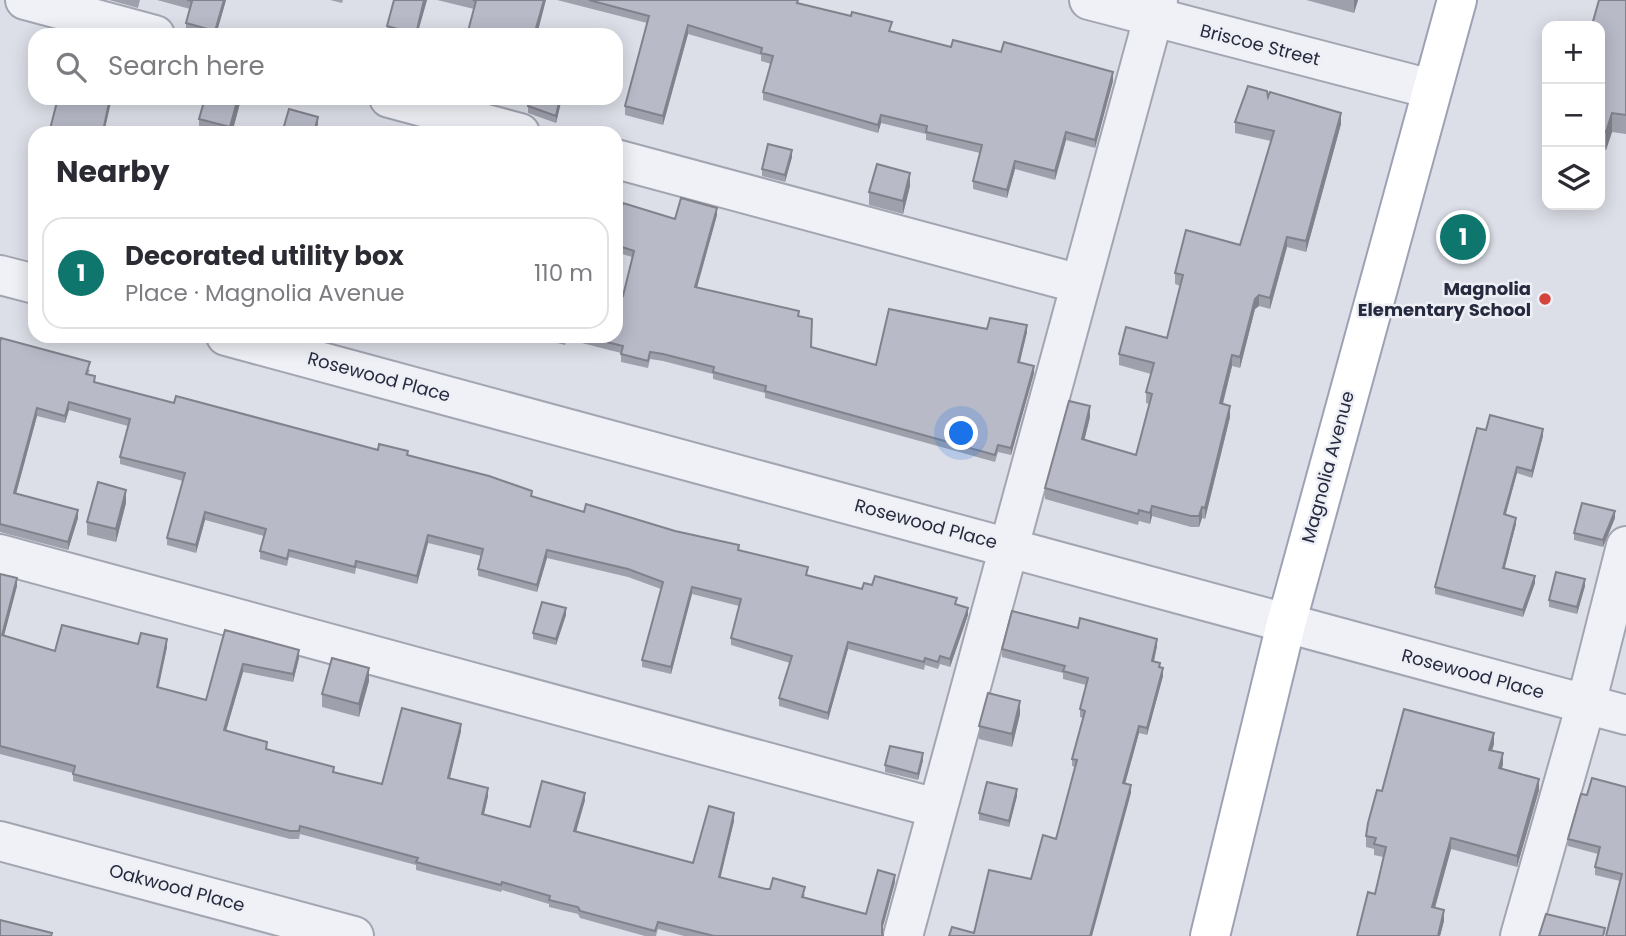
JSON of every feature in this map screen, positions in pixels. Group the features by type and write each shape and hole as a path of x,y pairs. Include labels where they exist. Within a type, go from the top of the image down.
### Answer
{"main road":[{"name":"Magnolia Avenue","path":"1210,936 1286,624 1457,0"}],"street":[{"path":"25,0 129,28"},
{"name":"Briscoe Street","path":"1089,0 1156,9 1431,89"},
{"path":"903,936 1156,9"},
{"path":"415,105 494,126"},
{"path":"623,161 1080,284"},
{"path":"0,275 28,282"},
{"name":"Rosewood Place","path":"252,343 1626,715"},
{"path":"1520,936 1586,704 1626,546"},
{"path":"0,554 936,808"},
{"name":"Oakwood Place","path":"0,841 354,936"}],"building":[{"path":"187,0 224,0 216,28 186,23 192,1"},
{"path":"394,0 424,0 417,28 387,26"},
{"path":"473,0 544,0 536,28 469,28 476,1"},
{"path":"589,0 798,0 797,3 851,16 852,12 892,22 889,31 951,47 953,40 1001,52 1004,42 1113,72 1095,140 1066,132 1055,171 1015,161 1007,190 973,181 982,145 926,132 927,126 881,115 878,125 763,92 773,56 761,53 762,48 688,25 663,116 625,106 649,16"},
{"path":"1599,0 1626,0 1626,115 1612,113 1606,132 1605,21 1593,21"},
{"path":"1248,86 1267,91 1268,97 1270,92 1341,113 1306,241 1287,237 1270,298 1259,295 1255,299 1240,357 1232,355 1220,403 1230,406 1205,508 1202,507 1199,516 1152,506 1150,513 1139,510 1138,514 1045,488 1069,401 1090,406 1082,439 1136,455 1152,394 1146,392 1154,363 1119,354 1126,327 1167,338 1183,275 1175,273 1186,230 1240,245 1274,131 1235,122"},
{"path":"56,105 109,105 104,126 51,126"},
{"path":"203,105 236,105 230,126 199,119"},
{"path":"528,105 558,105 556,116"},
{"path":"289,109 318,117 316,126 284,126"},
{"path":"768,144 792,150 785,175 762,169"},
{"path":"877,164 910,173 903,201 869,192"},
{"path":"681,198 717,208 695,287 799,311 798,316 812,319 811,347 876,365 889,309 987,329 990,318 1027,325 1018,362 1034,366 1011,448 998,445 995,455 765,391 766,386 713,372 714,367 650,352 648,361 621,354 623,346 611,343 623,343 623,296 634,251 623,247 623,203 675,219"},
{"path":"1,338 90,362 86,374 95,376 94,382 174,403 176,396 378,450 379,444 408,451 407,455 489,476 532,491 531,496 584,512 586,504 675,531 739,545 738,550 808,567 806,575 862,589 864,583 872,585 875,576 957,598 955,604 968,608 950,659 940,656 938,662 925,658 924,662 848,642 828,713 779,698 792,656 731,638 741,599 692,587 671,667 642,660 663,582 628,569 547,550 537,585 478,569 483,549 428,535 417,576 356,561 355,567 289,550 287,559 260,551 266,529 205,512 196,545 167,538 185,473 120,457 130,419 69,402 65,416 37,408 14,493 78,510 68,542 0,524"},
{"path":"1490,415 1543,429 1532,471 1517,467 1504,514 1516,518 1503,568 1535,576 1523,610 1435,587 1477,428 1486,430"},
{"path":"98,482 126,490 116,529 87,522"},
{"path":"1582,503 1615,511 1603,540 1574,533"},
{"path":"1556,572 1585,579 1577,607 1549,600"},
{"path":"0,574 17,578 2,635 55,651 62,625 138,644 141,633 167,639 157,687 206,700 225,630 299,650 293,674 243,664 224,730 267,742 266,749 334,767 333,772 382,784 402,708 461,724 448,778 488,788 482,814 530,827 542,781 585,793 574,831 693,863 709,806 734,813 719,877 766,889 770,889 773,878 805,887 802,897 866,914 878,870 895,875 882,923 883,936 714,936 658,922 655,931 580,911 578,907 549,900 550,896 416,862 418,858 300,826 299,831 290,831 73,774 75,766 0,746"},
{"path":"542,602 566,608 556,639 533,633"},
{"path":"1012,611 1078,628 1080,618 1157,639 1152,661 1160,663 1159,667 1163,668 1147,728 1139,726 1123,783 1131,785 1090,936 949,936 952,927 974,933 989,870 1031,879 1043,835 1056,839 1077,760 1072,759 1085,711 1080,709 1088,678 1063,671 1065,666 1002,649"},
{"path":"332,658 369,668 359,704 322,694"},
{"path":"988,693 1020,701 1012,734 979,726"},
{"path":"1404,709 1494,733 1489,750 1503,753 1499,768 1539,779 1517,856 1451,838 1432,907 1444,910 1438,936 1357,936 1368,892 1375,894 1386,847 1374,844 1376,838 1366,836 1368,823 1377,790 1382,791"},
{"path":"890,746 923,753 918,774 885,765"},
{"path":"1592,778 1626,787 1626,936 1606,936 1622,874 1595,867 1600,847 1568,839 1581,794 1587,795"},
{"path":"987,782 1017,789 1009,821 979,813"},
{"path":"1546,914 1605,928 1603,936 1539,936"},
{"path":"0,920 52,933 51,936 0,936"}],"place":[{"name":"Decorated utility box","path":"1463,237"},
{"name":"Magnolia Elementary School","path":"1545,299"}]}
